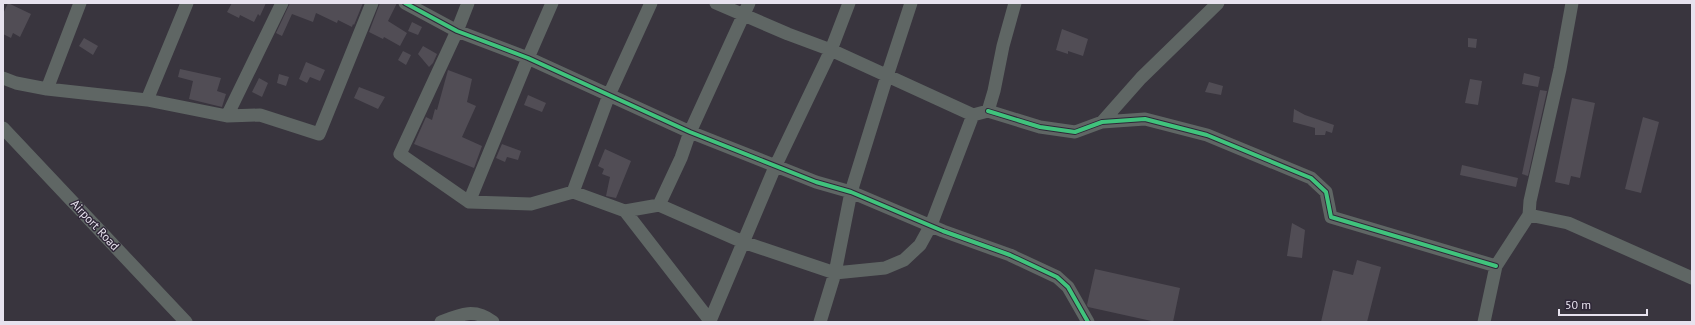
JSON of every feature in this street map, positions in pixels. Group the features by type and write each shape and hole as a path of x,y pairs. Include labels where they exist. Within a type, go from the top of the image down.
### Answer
{"street":[{"path":"47,89 80,3"},
{"path":"146,100 186,3"},
{"path":"227,116 282,3"},
{"path":"3,78 16,83 47,89 146,100 227,116 260,115 319,134 372,3"},
{"path":"405,3 457,31 528,58 690,132 775,167 816,182 851,192 1010,255 1057,277 1068,287 1088,322"},
{"path":"468,3 457,31 400,154 469,202 531,204 573,192 625,211 659,205 743,242 835,273 886,268 904,260 920,245 932,225 974,115"},
{"path":"469,202 552,3"},
{"path":"573,192 609,95 651,3"},
{"path":"716,3 743,16 831,50 974,115 988,111 1040,127 1075,132 1102,122 1145,119 1207,135 1311,178 1326,192 1331,217 1496,266"},
{"path":"659,205 681,158 690,132 749,3"},
{"path":"710,322 775,167 831,50 849,3"},
{"path":"820,322 835,273 851,192 911,3"},
{"path":"988,111 994,91 1002,46 1015,3"},
{"path":"1102,122 1141,78 1218,3"},
{"path":"1484,322 1496,266 1529,215 1530,201 1560,70 1572,3"},
{"name":"Airport Road","path":"3,128 186,322"},
{"path":"625,211 710,322"},
{"path":"1529,215 1568,224 1692,278"},
{"path":"441,322 471,312 488,318 493,322"}],"building":[{"path":"8,3 31,14 20,37 13,33 11,38 3,34 3,14"},
{"path":"232,3 266,3 260,16 258,14 254,22 240,15 239,18 227,12"},
{"path":"290,3 363,3 352,27 338,20 337,23 316,13 313,22 292,14 282,36 276,33"},
{"path":"380,3 397,3 388,21 407,33 400,46 384,37 383,39 369,32"},
{"path":"412,22 422,27 418,35 408,31"},
{"path":"1062,29 1088,39 1083,56 1068,51 1068,54 1056,50"},
{"path":"84,38 98,46 93,55 79,46"},
{"path":"1468,38 1477,39 1476,48 1468,47"},
{"path":"423,46 437,54 433,63 429,67 418,54"},
{"path":"403,51 411,55 406,65 398,60"},
{"path":"306,62 325,70 320,81 310,77 307,83 299,79"},
{"path":"180,69 221,78 217,91 226,94 222,107 189,99 193,81 178,77"},
{"path":"448,70 472,79 467,102 476,106 462,137 482,146 474,168 414,144 426,117 432,120 435,109 437,110"},
{"path":"1524,73 1540,77 1538,87 1522,84"},
{"path":"279,74 289,77 286,86 277,83"},
{"path":"259,78 268,83 262,97 252,92"},
{"path":"1470,79 1482,81 1478,105 1465,103"},
{"path":"1209,82 1223,86 1221,95 1205,92"},
{"path":"359,87 385,97 378,109 354,98"},
{"path":"1540,90 1547,91 1528,176 1522,174"},
{"path":"528,95 546,103 542,112 524,105"},
{"path":"1572,98 1595,103 1580,178 1571,176 1569,185 1555,182"},
{"path":"1294,109 1305,115 1334,125 1332,133 1326,131 1325,135 1315,135 1315,128 1293,122"},
{"path":"1643,117 1659,122 1641,193 1625,189"},
{"path":"502,144 521,151 518,160 507,157 505,162 496,158"},
{"path":"605,149 631,161 616,198 606,196 610,177 602,174 604,169 598,166"},
{"path":"1462,165 1518,178 1516,187 1460,175"},
{"path":"1292,223 1305,230 1302,258 1287,256"},
{"path":"1357,260 1381,267 1367,322 1321,322 1333,270 1353,275"},
{"path":"1095,269 1180,288 1173,322 1156,322 1088,307 1087,305"}],"cycle path":[{"path":"405,3 457,31 528,58 690,132 816,182 851,192 943,231 1010,255 1057,277 1068,287 1088,322"},
{"path":"988,111 1040,127 1075,132 1102,122 1145,119 1207,135 1311,178 1326,192 1331,217 1496,266"}]}
